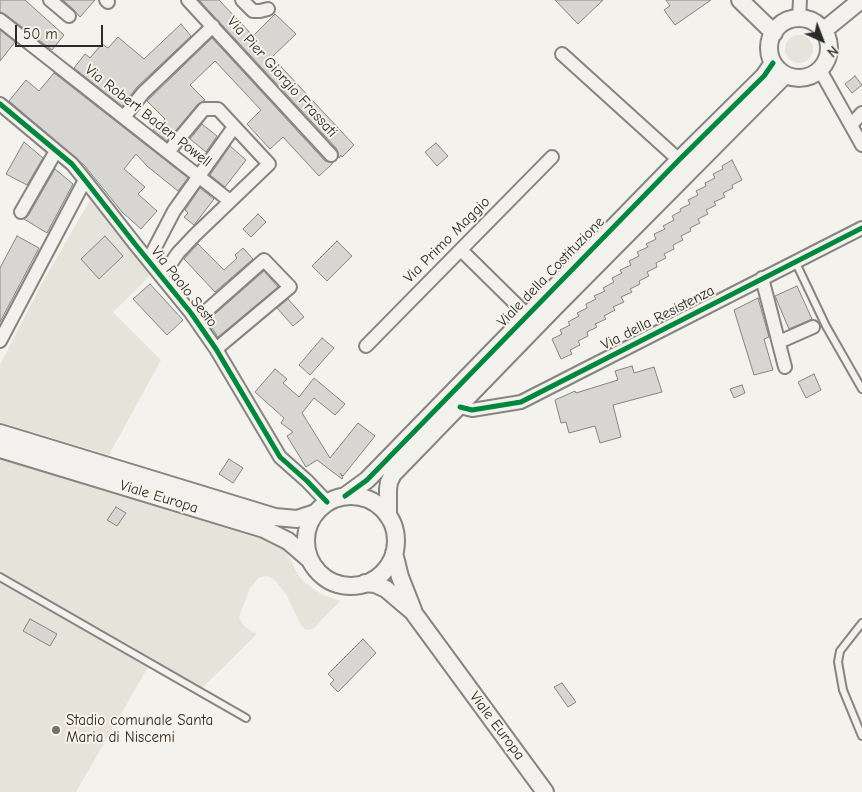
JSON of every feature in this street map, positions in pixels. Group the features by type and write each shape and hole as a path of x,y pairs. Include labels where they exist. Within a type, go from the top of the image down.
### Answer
{"street":[{"path":"50,0 69,16"},
{"name":"Via Pier Giorgio Frassati","path":"188,0 331,155"},
{"path":"242,0 253,11 268,9"},
{"path":"740,0 778,29"},
{"path":"755,0 778,29"},
{"path":"799,18 800,0"},
{"path":"823,31 861,0"},
{"path":"799,18 817,24 823,31 827,38 828,55 820,70 803,78 794,78 778,70 773,63 769,48 778,29 790,20 799,18"},
{"name":"Via Robert Baden Powell","path":"0,20 230,201"},
{"path":"124,117 143,93 213,26"},
{"path":"562,54 679,160"},
{"name":"Viale della Costituzione","path":"344,496 367,480 679,160 764,76 773,63"},
{"path":"820,70 862,145"},
{"name":"Viale della Costituzione","path":"388,516 388,490 393,474 785,74"},
{"name":"Via Paolo Sesto","path":"0,104 72,164 149,259 216,349 280,457 321,508"},
{"path":"162,276 184,247 269,164 218,109 204,109 168,152"},
{"path":"851,125 862,113"},
{"path":"149,259 174,212 234,127"},
{"path":"21,212 56,151"},
{"name":"Via Primo Maggio","path":"366,346 552,157"},
{"path":"0,341 86,180"},
{"name":"Via della Resistenza","path":"460,407 472,410 521,402 862,228"},
{"path":"461,250 527,315"},
{"path":"196,320 264,260 290,287 216,349"},
{"path":"762,278 785,367"},
{"path":"778,342 813,327"},
{"name":"Viale Europa","path":"0,433 275,517 297,519 321,508"},
{"name":"Viale Europa","path":"0,449 264,529 288,541 310,560"},
{"path":"344,496 364,498 382,508 394,528 396,540 391,561 380,574 365,583 352,586 333,582 317,571 310,560 306,548 309,524 321,508 344,496"},
{"name":"Viale Europa","path":"394,553 400,577 413,612"},
{"name":"Viale Europa","path":"365,583 375,584 386,589 413,612 545,792"}],"lane":[{"path":"796,262 826,326 862,389"},
{"path":"0,577 246,718"},
{"path":"862,623 840,651 838,662 844,690 862,736"}],"shaded area":[{"path":"799,35 809,39 813,49 809,59 799,63 789,59 785,49 789,39"},
{"path":"90,200 105,213 149,269 149,277 113,312 161,360 109,455 0,422 0,365 40,287"},
{"path":"0,459 270,540 277,543 287,553 304,582 321,594 340,601 313,629 306,630 301,625 286,594 277,583 272,578 266,576 259,578 250,588 239,617 246,628 257,634 201,689 159,666 132,646 0,573"},
{"name":"Stadio comunale Santa Maria di Niscemi","path":"0,582 148,667 76,792 0,792"}],"building":[{"path":"0,0 25,0 64,35 52,50 0,12"},
{"path":"63,0 95,0 80,17"},
{"path":"199,0 219,0 253,36 275,14 296,34 272,57 354,145 342,157 341,155 339,158 337,149"},
{"path":"555,0 603,0 578,24"},
{"path":"666,0 711,0 675,25 664,10 670,6"},
{"path":"181,24 191,36 137,87 122,106 74,68 85,54 90,58 102,44 108,48 118,37 144,59"},
{"path":"0,30 15,42 0,61"},
{"path":"212,38 325,161 333,163 319,176 283,137 270,149 247,124 261,110 215,61 190,85 205,100 198,104 167,141 153,130 165,119 147,101"},
{"path":"54,73 188,178 178,191 147,166 136,154 124,169 145,187 138,194 157,211 141,229 122,212 84,165 9,101 26,80 39,91"},
{"path":"855,76 862,85 852,93 845,84"},
{"path":"202,124 217,136 206,152 190,139"},
{"path":"24,142 43,158 27,185 6,174"},
{"path":"436,143 448,156 437,166 425,152"},
{"path":"230,146 246,160 225,187 210,175"},
{"path":"732,160 742,180 732,185 733,188 723,193 725,197 714,202 716,205 706,210 708,214 698,219 700,223 690,228 691,231 681,236 683,240 673,245 674,249 664,254 666,258 656,263 657,267 647,272 649,276 639,281 640,284 630,289 632,292 621,297 624,302 613,307 615,310 604,316 606,319 595,324 597,327 587,332 588,336 578,341 580,345 570,350 572,354 561,359 552,339 562,334 560,330 570,325 568,322 579,316 577,313 587,308 586,304 596,299 594,296 605,291 603,288 614,282 612,278 622,273 620,270 631,265 629,261 639,256 637,252 648,247 646,244 656,239 654,234 665,229 663,226 674,220 672,216 690,204 688,200 698,195 696,191 706,186 705,183 715,178 713,174 723,169 722,166"},
{"path":"55,169 73,184 47,233 24,219 28,216"},
{"path":"200,188 214,199 194,225 184,217 188,213 185,210"},
{"path":"258,214 266,222 251,237 243,229"},
{"path":"17,236 39,248 0,322 0,268"},
{"path":"105,236 123,256 99,279 81,259"},
{"path":"337,241 352,256 327,281 312,266"},
{"path":"198,244 224,270 237,258 235,255 243,248 253,259 215,292 184,259"},
{"path":"264,271 278,287 218,337 207,321"},
{"path":"150,284 183,320 167,335 133,299"},
{"path":"797,286 812,319 789,329 775,296"},
{"path":"758,298 769,337 764,339 773,370 754,375 734,310"},
{"path":"288,299 304,317 293,326 277,308"},
{"path":"322,338 334,348 310,375 299,365"},
{"path":"632,366 634,373 654,367 662,392 613,405 621,437 600,443 595,426 569,433 566,422 561,423 555,400 575,391 576,393 618,380 615,371"},
{"path":"275,369 287,379 283,383 299,397 314,378 345,404 335,415 314,398 302,413 330,458 358,423 375,436 343,476 340,473 342,479 317,460 306,467 287,436 293,432 281,423 284,418 255,392"},
{"path":"814,374 821,390 806,398 798,382"},
{"path":"742,385 745,393 734,398 730,389"},
{"path":"229,459 243,468 233,483 219,474"},
{"path":"116,507 126,513 117,526 107,520"},
{"path":"30,619 57,634 50,646 23,631"},
{"path":"363,639 376,653 338,692 330,684 334,680 328,674"},
{"path":"562,683 576,702 568,707 554,687"}],"cycle path":[{"path":"345,496 367,480 679,160 764,76 773,63"},
{"path":"0,104 72,164 191,313 216,349 280,457 327,502"},
{"path":"460,407 472,410 521,402 862,228"}],"place":[{"name":"Stadio comunale Santa Maria di Niscemi","path":"56,730"}]}
